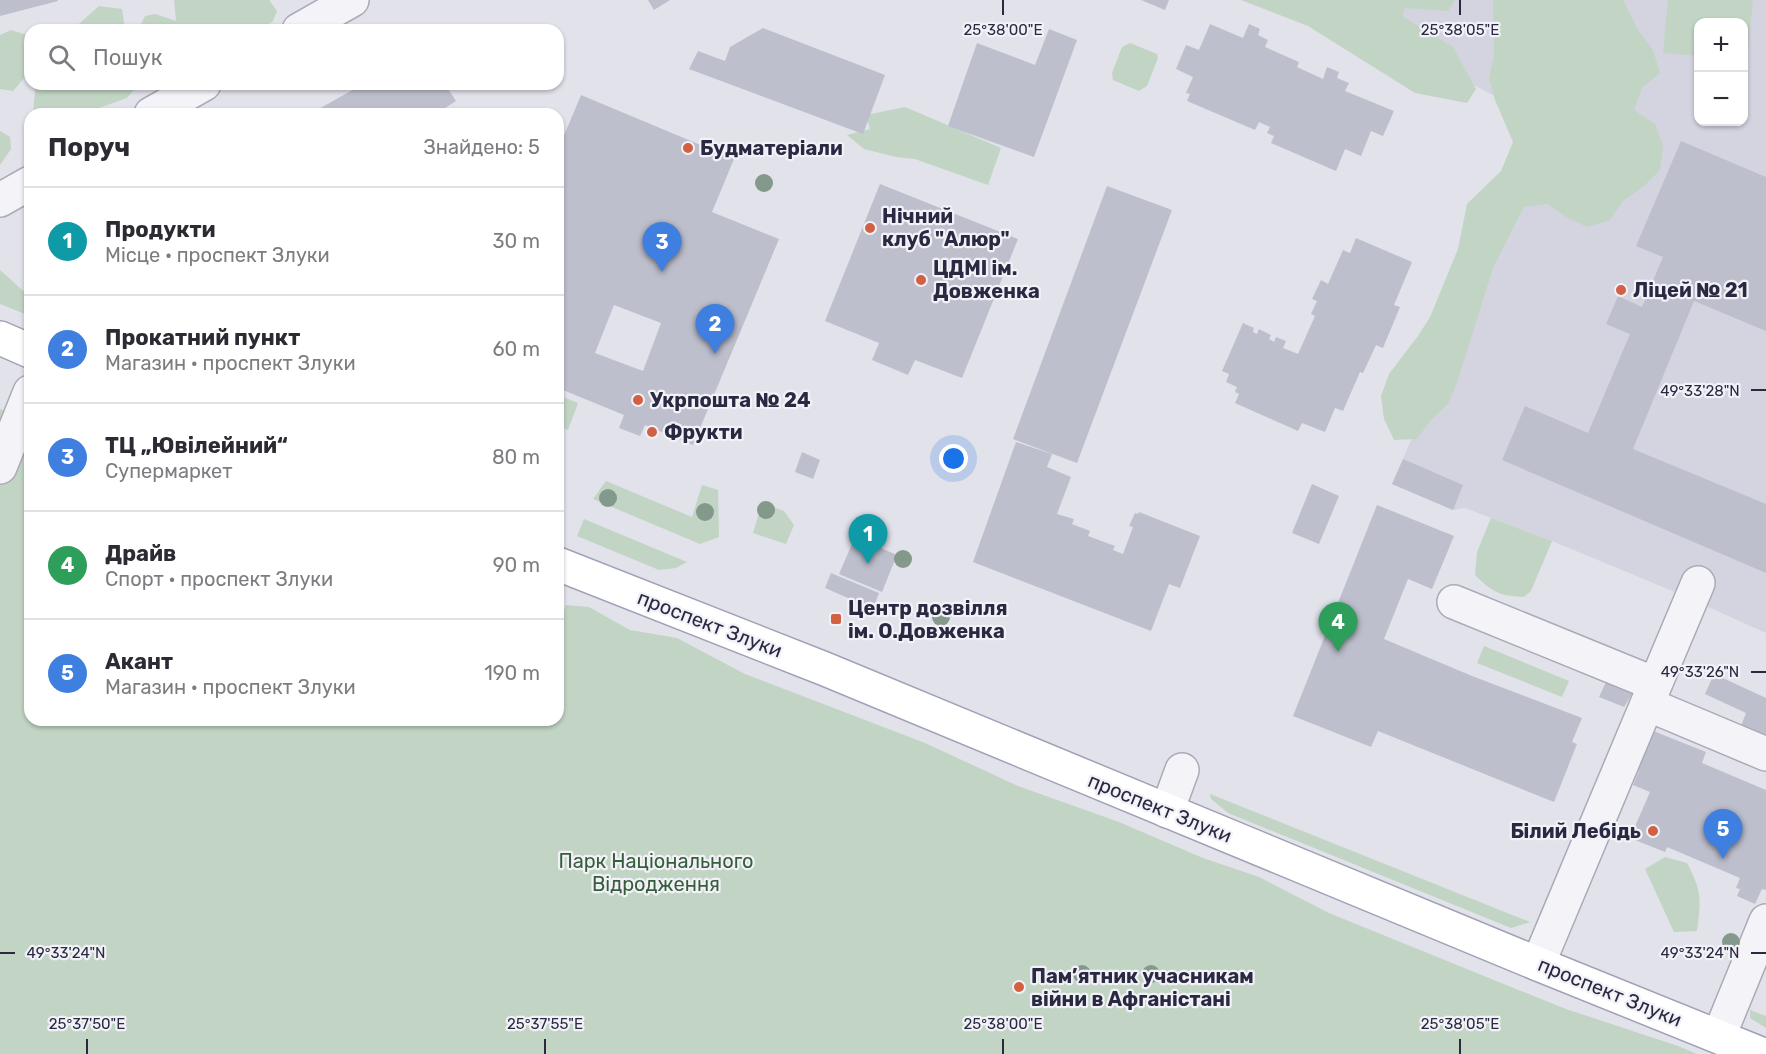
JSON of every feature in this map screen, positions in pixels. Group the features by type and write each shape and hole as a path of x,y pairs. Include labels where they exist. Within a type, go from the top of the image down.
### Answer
{"main road":[{"path":"0,339 24,349"},
{"name":"проспект Злуки","path":"564,566 825,669 1761,1054"}],"street":[{"path":"310,24 352,0"},
{"path":"162,108 193,90"},
{"path":"0,200 24,186"},
{"path":"0,466 24,407"},
{"path":"1538,964 1698,583"},
{"path":"1454,602 1651,694 1766,754"},
{"path":"1167,811 1182,770"},
{"path":"1719,1036 1766,921"}],"shaded area":[{"path":"1310,0 1581,0 1545,122"},
{"name":"Ліцей № 21","path":"1584,0 1766,0 1766,633 1552,541 1465,508 1453,510 1392,484 1567,80"}],"green space":[{"path":"174,0 269,0 277,11 273,21 269,24 141,24 145,16 155,14 176,21"},
{"path":"1241,0 1455,0 1448,11 1405,8 1402,16 1453,47 1476,89 1467,103 1415,93 1308,26"},
{"path":"1493,0 1623,0 1638,30 1653,50 1660,73 1642,88 1634,110 1655,124 1663,146 1660,170 1643,187 1623,201 1610,220 1587,227 1566,217 1548,204 1524,207 1493,268 1457,383 1448,404 1430,421 1417,439 1394,440 1384,419 1381,396 1389,374 1430,317 1458,249 1467,204 1501,171 1513,142 1495,100 1489,78 1494,55"},
{"path":"1668,0 1753,0 1748,51 1748,18 1694,18 1694,56 1663,53"},
{"path":"99,6 122,9 124,24 79,24"},
{"path":"11,30 24,34 24,78 13,91 0,89 0,35"},
{"path":"1130,43 1157,54 1158,58 1147,86 1139,91 1113,80 1112,73 1122,47"},
{"path":"134,90 127,98 99,108 34,108 35,91"},
{"path":"905,107 1001,148 988,185 915,159 864,149 847,135 870,129 866,115"},
{"path":"0,131 10,137 11,149 0,165"},
{"path":"0,270 24,292 24,314 0,304"},
{"path":"564,397 578,403 568,430 564,428"},
{"name":"Парк Національного Відродження","path":"0,409 24,419 24,726 564,726 564,611 566,605 589,607 630,630 677,638 745,674 925,743 1018,786 1119,822 1203,858 1259,877 1329,913 1484,976 1566,1009 1697,1054 0,1054"},
{"path":"606,481 692,517 702,485 718,490 719,537 700,544 593,499"},
{"path":"762,503 784,511 794,525 786,544 753,533"},
{"path":"1491,518 1552,541 1531,591 1524,597 1497,592 1475,575 1477,552"},
{"path":"584,519 687,562 676,568 659,570 577,536"},
{"path":"1484,646 1569,681 1562,697 1477,663"},
{"path":"1210,794 1530,922 1511,928 1228,813 1211,799"},
{"path":"1665,857 1687,863 1692,873 1699,896 1697,931 1674,932 1645,869"},
{"path":"1750,1010 1766,1016 1766,1028 1750,1018"}],"building":[{"path":"0,0 58,0 58,1 0,16"},
{"path":"648,0 670,0 654,10"},
{"path":"1141,0 1169,0 1165,10"},
{"path":"1210,24 1243,38 1249,24 1260,29 1258,35 1268,40 1265,47 1299,62 1297,67 1323,79 1327,67 1339,72 1337,78 1349,83 1345,91 1394,111 1383,136 1371,131 1361,156 1345,149 1336,171 1271,143 1274,136 1267,133 1270,127 1259,122 1255,130 1187,101 1190,94 1186,93 1193,77 1176,69 1186,45 1199,50"},
{"path":"763,28 885,75 863,134 689,69 698,51 725,61 730,47"},
{"path":"1049,29 1077,40 1034,157 948,126 977,43 1035,65"},
{"path":"352,90 449,90 456,101 445,108 321,108"},
{"path":"581,95 734,159 712,212 779,239 693,445 645,425 640,436 619,428 624,415 564,390 564,136","holes":["614,305 661,323 643,371 595,353"]},
{"path":"1681,141 1766,177 1766,331 1694,301 1633,449 1766,504 1766,573 1502,460 1525,406 1588,433 1630,334 1606,324 1618,296 1642,307 1663,257 1636,246"},
{"name":"ЦДМІ ім. Довженка","path":"880,184 1018,239 962,378 915,360 908,375 872,360 879,343 825,321"},
{"path":"1107,186 1172,210 1077,463 1013,439"},
{"path":"1356,238 1412,262 1394,305 1400,307 1383,348 1376,345 1363,373 1360,372 1343,411 1335,408 1325,432 1302,423 1298,431 1235,403 1239,394 1235,392 1237,387 1226,382 1229,374 1222,371 1243,323 1254,328 1253,332 1257,334 1259,329 1271,335 1269,339 1274,342 1276,337 1286,341 1283,348 1298,354 1315,316 1311,314 1317,301 1312,299 1321,280 1328,284 1343,250 1350,253"},
{"path":"1016,442 1052,454 1047,467 1071,477 1057,514 1074,519 1072,524 1090,531 1088,536 1115,546 1113,550 1123,554 1133,527 1129,526 1135,513 1139,512 1200,536 1180,588 1169,584 1151,631 973,562"},
{"path":"802,452 820,460 813,479 795,472"},
{"path":"1403,459 1463,485 1453,510 1392,484"},
{"path":"1312,484 1339,496 1319,544 1292,533"},
{"path":"1377,505 1454,536 1432,589 1408,579 1384,639 1582,718 1572,742 1577,744 1554,802 1378,731 1371,747 1293,716"},
{"path":"855,537 897,555 882,592 839,574"},
{"path":"831,573 879,593 873,609 825,588"},
{"path":"1714,674 1766,698 1766,736 1741,726 1746,713 1705,694"},
{"path":"1607,680 1634,691 1624,707 1599,697"},
{"path":"1651,730 1706,752 1702,763 1766,790 1766,890 1762,889 1755,904 1737,896 1740,889 1736,888 1740,878 1667,847 1665,852 1630,838 1650,792 1633,785 1639,771 1634,769"}],"place":[{"name":"Будматеріали","path":"688,148"},
{"name":"Нічний клуб \"Алюр\"","path":"870,228"},
{"name":"ТЦ „Ювілейний“","path":"662,272"},
{"name":"ЦДМІ ім. Довженка","path":"921,280"},
{"name":"Ліцей № 21","path":"1621,290"},
{"name":"Прокатний пункт","path":"715,354"},
{"name":"Укрпошта № 24","path":"638,400"},
{"name":"Фрукти","path":"652,432"},
{"name":"Продукти","path":"868,564"},
{"name":"Центр дозвілля ім. О.Довженка","path":"836,619"},
{"name":"Драйв","path":"1338,652"},
{"name":"Білий Лебідь","path":"1653,831"},
{"name":"Акант","path":"1723,859"},
{"name":"Пам’ятник учасникам війни в Афганістані","path":"1019,987"}]}
